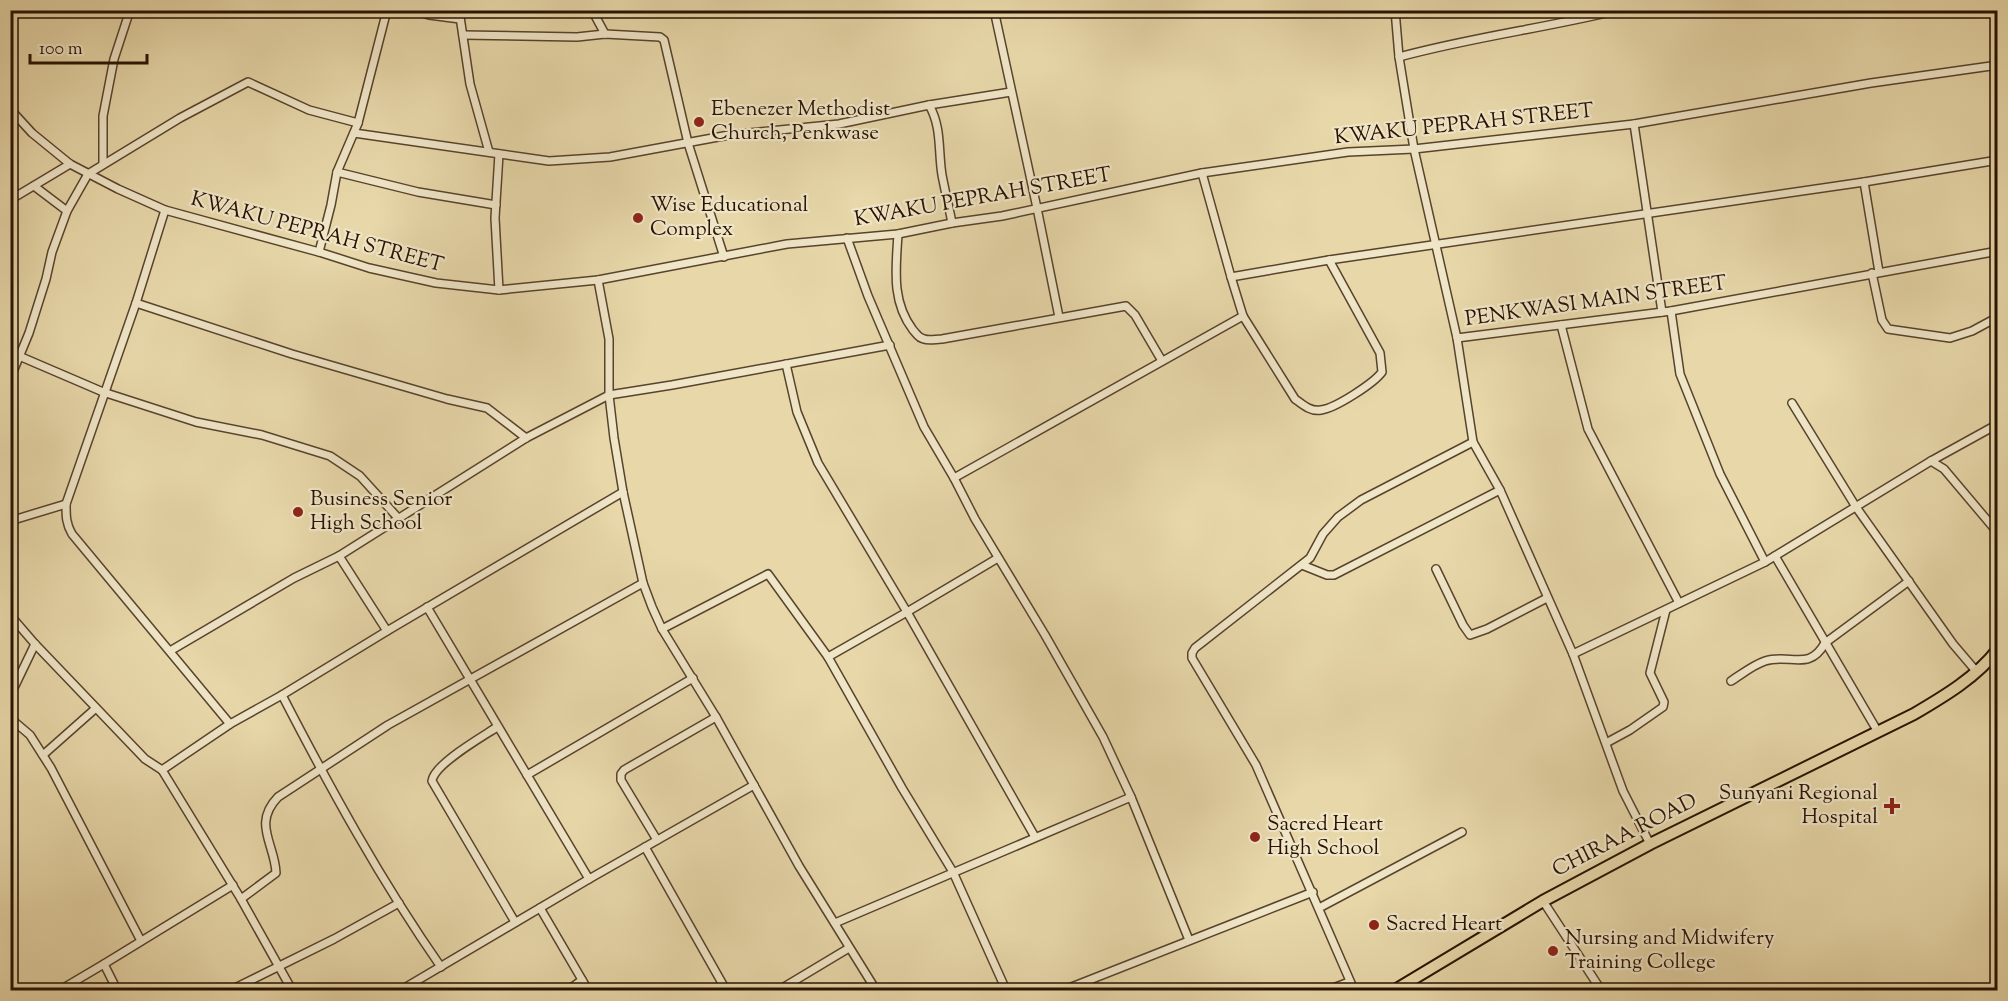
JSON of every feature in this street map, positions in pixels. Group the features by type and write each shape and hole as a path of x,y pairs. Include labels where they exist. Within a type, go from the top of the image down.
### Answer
{"highway":[{"name":"CHIRAA ROAD","path":"1395,990 1543,901 1650,844 1942,698 1976,671 1998,649"}],"street":[{"path":"103,164 103,116 114,59 130,10"},
{"path":"319,252 337,172 358,123 387,10"},
{"path":"413,10 429,15 460,19"},
{"path":"459,10 470,84 489,152"},
{"path":"592,10 605,34"},
{"path":"994,10 1059,318"},
{"name":"PENKWASI MAIN STREET","path":"1395,10 1414,149 1457,338 1671,311 1998,251"},
{"path":"1400,57 1544,25 1586,20 1619,10"},
{"path":"463,35 577,37 605,34 660,37 664,40 688,143 723,257"},
{"name":"KWAKU PEPRAH STREET","path":"10,109 32,133 70,164 165,210 369,268 436,283 499,290 598,280 787,244 898,234 1037,208 1202,173 1348,152 1414,149 1634,124 1871,83 1998,65"},
{"path":"10,379 29,333 52,252 67,211 87,174 220,95 248,82 309,110 358,123"},
{"path":"354,133 549,161 572,160 610,157 729,135 839,124 929,105 1011,92"},
{"path":"929,105 936,117 940,134 942,176 952,223"},
{"path":"1634,124 1662,312"},
{"path":"499,154 496,205 499,290"},
{"path":"1232,277 1329,260 1437,246 1998,160"},
{"path":"10,200 70,164"},
{"path":"337,172 418,192 496,205"},
{"path":"1202,173 1243,316 1295,399 1307,408 1321,410 1339,403 1377,378 1382,372 1380,353 1329,260"},
{"path":"1864,182 1882,320 1888,329 1950,338 1972,331 1998,317"},
{"path":"34,186 67,211"},
{"path":"165,210 136,303 103,392 66,504 67,525 72,534 230,724"},
{"path":"898,234 897,299 919,337 926,340 942,339 1126,306 1135,315 1162,361"},
{"path":"846,238 924,427 1103,737 1131,797 1189,940"},
{"path":"598,280 609,339 609,394 614,438 643,583 662,629 716,717 798,866 876,990"},
{"path":"136,303 300,357 447,399 487,408 526,438"},
{"path":"1671,311 1680,374 1720,474 1765,562"},
{"path":"954,478 1243,316"},
{"path":"1561,325 1588,429 1679,603"},
{"path":"1457,338 1473,442 1500,490 1573,654 1623,792 1650,844"},
{"path":"170,651 294,578 339,556 526,438 609,394 672,385 890,345"},
{"path":"19,356 103,392 196,422 262,435 330,456 360,476 399,519"},
{"path":"786,364 797,412 818,463 907,612 1035,837"},
{"path":"1792,403 1856,507 1953,644 1976,671"},
{"path":"1573,654 1765,562 1931,461 1998,424"},
{"path":"1354,990 1348,982 1319,908 1256,765 1192,658 1192,653 1195,648 1310,558 1323,534 1346,512 1361,501 1473,442"},
{"path":"1931,461 1944,469 1998,533"},
{"path":"1302,565 1327,575 1334,575 1500,490"},
{"path":"162,770 230,724 623,492"},
{"path":"10,521 66,504"},
{"path":"339,556 387,631"},
{"path":"1775,556 1878,732"},
{"path":"828,657 998,558"},
{"path":"1436,568 1470,635 1487,629 1547,598"},
{"path":"662,629 768,574 828,657 902,788 953,872 1006,990"},
{"path":"1731,681 1772,659 1812,658 1819,654 1825,643 1909,581"},
{"path":"241,899 276,873 265,831 273,802 278,797 388,724 643,583"},
{"path":"427,607 589,879"},
{"path":"1606,743 1630,730 1663,707 1664,702 1650,673 1666,610"},
{"path":"10,615 145,759 162,770 233,885 292,990"},
{"path":"10,696 35,644"},
{"path":"527,775 693,678"},
{"path":"282,695 321,770 399,903 441,967"},
{"path":"43,755 96,708"},
{"path":"657,840 621,780 621,774 624,770 716,717"},
{"path":"10,718 30,735 43,755 73,807 141,941"},
{"path":"497,727 442,765 432,776 432,781 515,922"},
{"path":"401,990 754,785"},
{"path":"835,923 1131,797"},
{"path":"1319,908 1462,832"},
{"path":"645,847 726,990"},
{"path":"60,990 233,885"},
{"path":"1064,990 1312,892"},
{"path":"1543,901 1601,990"},
{"path":"231,990 334,939 399,903"},
{"path":"540,908 588,990"},
{"path":"779,990 849,948"},
{"path":"104,964 117,990"},
{"path":"568,990 582,980"},
{"path":"1328,990 1348,982"}],"place":[{"name":"Ebenezer Methodist Church, Penkwase","path":"699,122"},
{"name":"Wise Educational Complex","path":"638,218"},
{"name":"Business Senior High School","path":"298,512"},
{"name":"Sunyani Regional Hospital","path":"1892,806"},
{"name":"Sacred Heart High School","path":"1255,837"},
{"name":"Sacred Heart","path":"1374,925"},
{"name":"Nursing and Midwifery Training College","path":"1553,951"}]}
